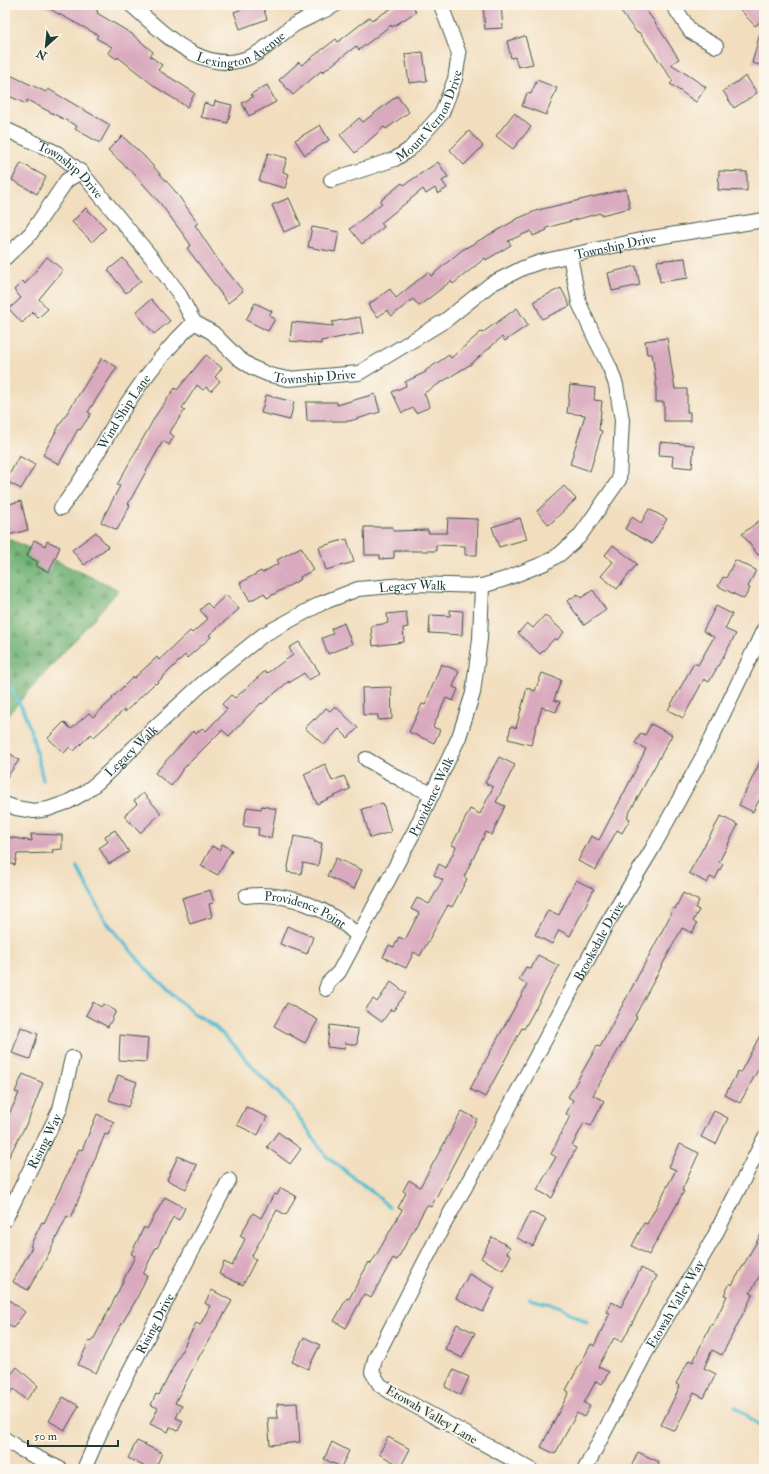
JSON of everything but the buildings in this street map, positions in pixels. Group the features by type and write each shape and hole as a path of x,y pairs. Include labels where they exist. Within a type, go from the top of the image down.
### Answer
{"street":[{"name":"Lexington Avenue","path":"131,5 175,43 196,55 225,63 252,56 295,25 335,5"},
{"name":"Mount Vernon Drive","path":"331,180 395,159 410,149 442,113 455,79 459,54 441,5"},
{"path":"673,5 691,32 716,46"},
{"name":"Township Drive","path":"5,129 57,153 80,172 157,264 178,292 194,322 213,333 238,358 254,368 270,375 288,379 359,373 446,320 476,294 501,278 540,262 645,239 764,220"},
{"path":"5,258 31,233 67,180 80,172"},
{"name":"Legacy Walk","path":"5,804 16,808 34,811 48,809 68,802 84,793 98,782 203,683 263,635 322,603 358,589 415,584 482,586 545,563 560,554 578,537 589,524 619,480 622,438 620,402 610,368 579,303 570,256"},
{"name":"Wind Ship Lane","path":"61,508 86,474 128,402 174,343 194,322"},
{"name":"Providence Walk","path":"326,989 328,983 339,972 433,794 459,737 473,693 480,639 482,586"},
{"name":"Brooksdale Drive","path":"430,1252 488,1147 605,927 651,851 704,754 764,629"},
{"path":"366,759 372,761 407,783 433,794"},
{"name":"Providence Point","path":"246,896 263,894 299,902 318,909 348,926 358,936"},
{"name":"Rising Way","path":"5,1220 60,1110 72,1058"},
{"name":"Etowah Valley Way","path":"585,1469 645,1354 713,1239 764,1139"},
{"name":"Rising Drive","path":"84,1469 115,1399 229,1180"},
{"name":"Etowah Valley Lane","path":"430,1252 375,1358 372,1372 380,1385 397,1396 530,1469"},
{"path":"5,1439 18,1448 60,1469"}],"green space":[{"path":"5,537 119,590 5,718"}],"waterway":[{"path":"5,681 20,703 30,728 43,780"},
{"path":"77,867 105,920 148,971 194,1014 214,1026 235,1046 260,1075 291,1106 326,1156 370,1190 389,1207"},
{"path":"529,1299 558,1306 587,1322"},
{"path":"735,1406 759,1425 764,1425"}]}
